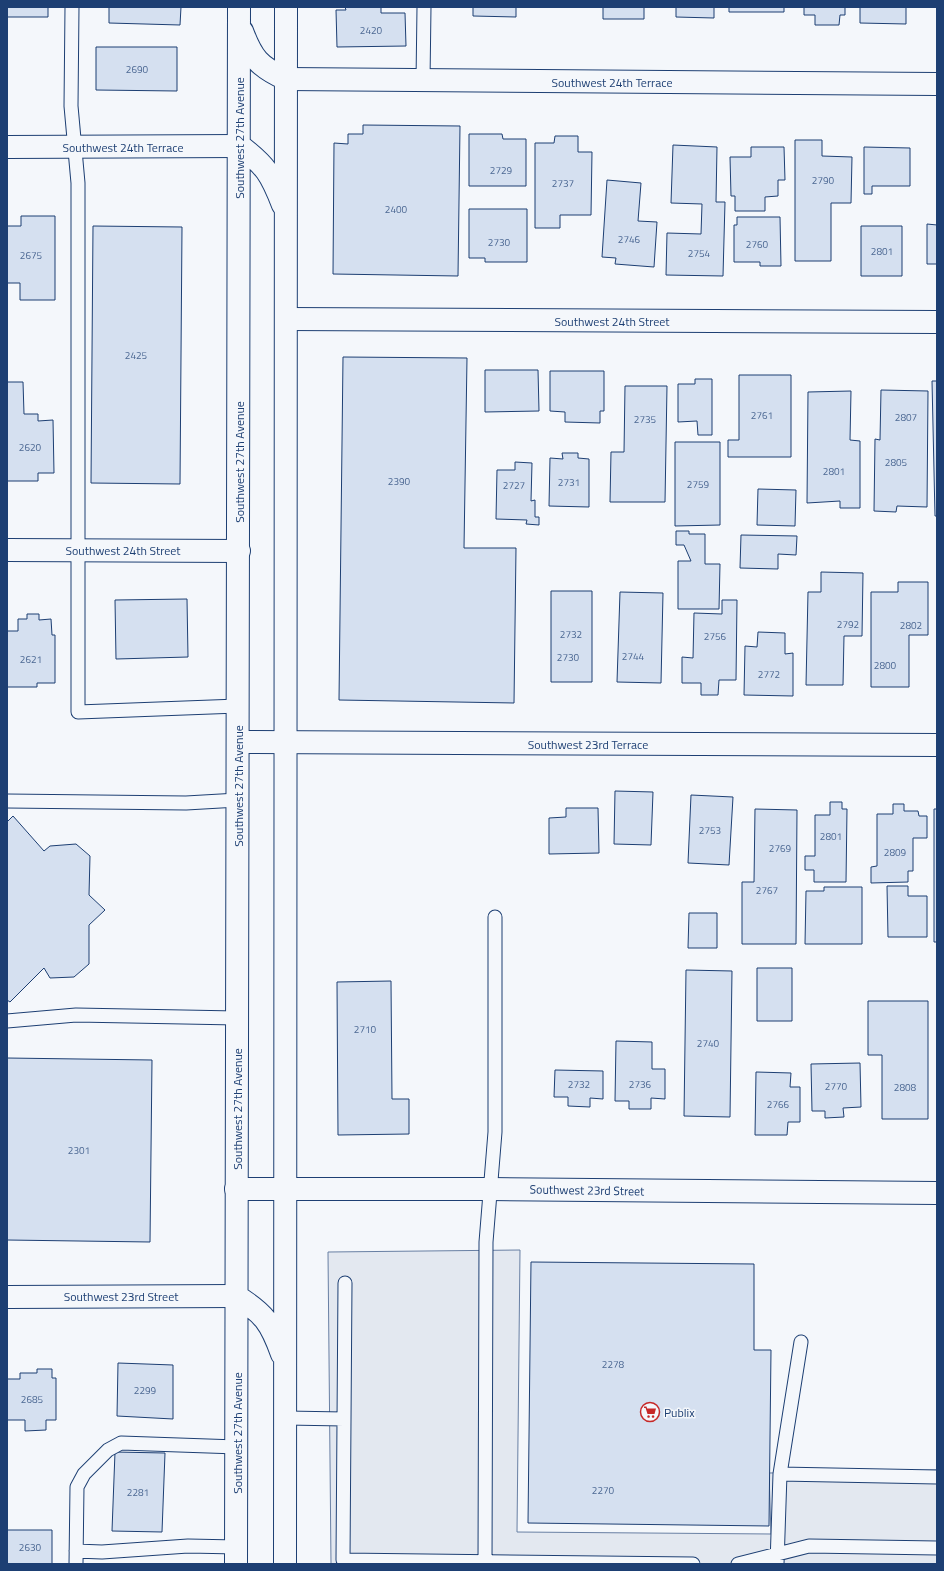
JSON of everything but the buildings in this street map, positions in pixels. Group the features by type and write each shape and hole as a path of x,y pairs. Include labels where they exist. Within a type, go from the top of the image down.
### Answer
{"main road":[{"path":"286,7 286,1564"},
{"path":"239,15 248,48 258,62 271,72 286,79"},
{"name":"Southwest 27th Avenue","path":"236,1555 240,146 239,15"},
{"name":"Southwest 24th Terrace","path":"286,79 937,84"},
{"name":"Southwest 24th Terrace","path":"7,148 240,146"},
{"path":"240,146 256,158 267,170 276,187 287,218"},
{"name":"Southwest 24th Street","path":"287,320 937,322"},
{"name":"Southwest 24th Street","path":"7,550 239,551"},
{"name":"Southwest 23rd Terrace","path":"238,742 937,745"},
{"name":"Southwest 23rd Street","path":"236,1189 490,1189 937,1193"},
{"path":"236,1296 252,1306 265,1318 275,1334 286,1367"},
{"name":"Southwest 23rd Street","path":"7,1297 236,1296"}],"lane":[{"path":"72,7 71,106 78,182 78,712 238,706"},
{"path":"423,81 424,7"},
{"path":"7,800 186,804 238,800"},
{"path":"485,1562 486,1242 495,1132 495,917"},
{"path":"7,1021 76,1015 238,1018"},
{"path":"345,1283 343,1560 693,1564"},
{"path":"777,1559 780,1474 801,1342"},
{"path":"286,1418 344,1419"},
{"path":"76,1564 78,1487 84,1474 108,1450 121,1443 237,1447"},
{"path":"780,1474 937,1477"},
{"path":"76,1551 102,1552 188,1546 236,1555"},
{"path":"738,1564 777,1559 809,1546 937,1548"}],"shaded area":[{"path":"520,1250 517,1532 771,1534 769,1473 937,1470 937,1564 331,1564 328,1252"}],"place":[{"name":"Publix","path":"650,1412"}]}
